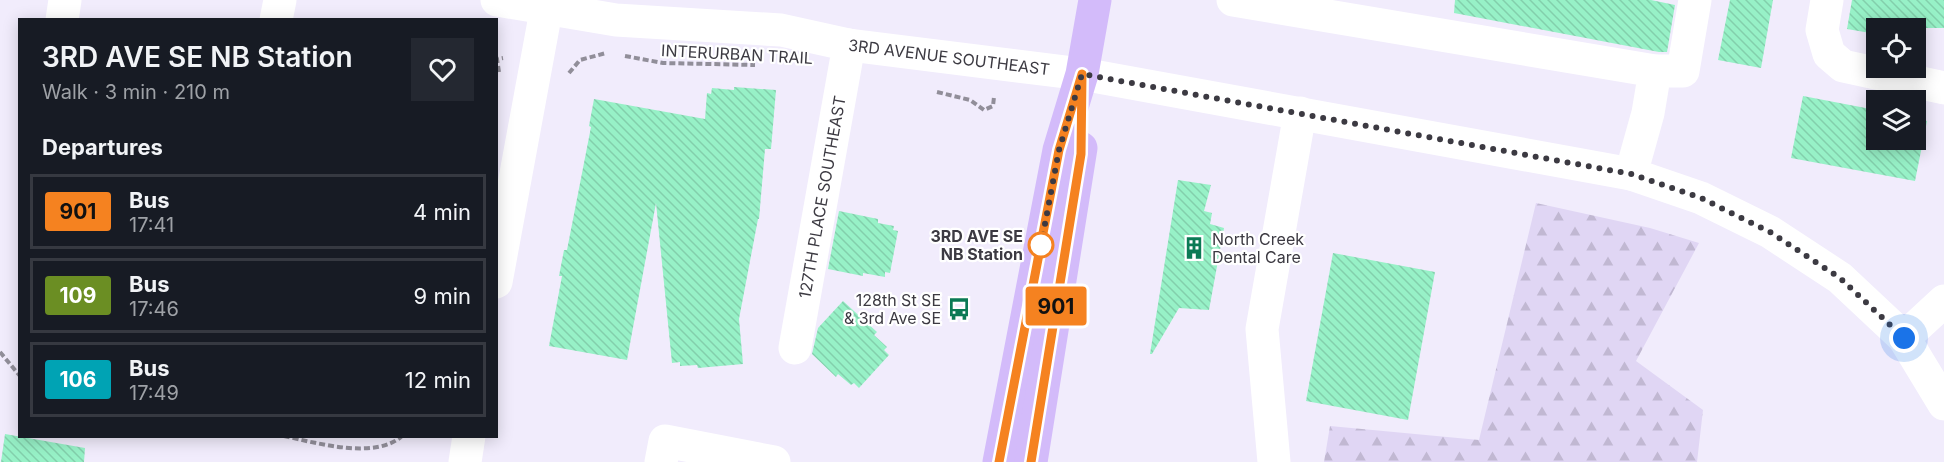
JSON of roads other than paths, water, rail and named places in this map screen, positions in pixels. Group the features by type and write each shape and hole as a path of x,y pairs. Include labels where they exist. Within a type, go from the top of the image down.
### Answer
{"main road":[{"path":"999,462 1059,150 1082,74 1095,0"},
{"path":"1031,462 1081,154 1082,74"}],"street":[{"path":"62,18 65,0"},
{"path":"276,18 280,0"},
{"name":"3RD AVENUE SOUTHEAST","path":"497,0 548,4 616,20 780,30 849,45 1082,74 1631,174 1701,198 1770,232 1840,278 1904,338 1944,404"},
{"path":"1233,0 1330,8 1655,71 1683,71 1695,0"},
{"path":"1827,0 1822,30 1829,54 1843,66 1944,88"},
{"path":"498,271 548,4"},
{"name":"127TH PLACE SOUTHEAST","path":"795,348 849,45"},
{"path":"1631,174 1648,113 1655,71"},
{"path":"1274,462 1262,329 1300,113"},
{"path":"1904,338 1944,302"},
{"path":"465,462 469,438"},
{"path":"661,462 665,441 774,462"}],"place":[{"name":"3RD AVE SE NB Station","path":"1041,245"},
{"name":"North Creek Dental Care","path":"1194,248"},
{"name":"128th St SE & 3rd Ave SE","path":"959,309"}]}
